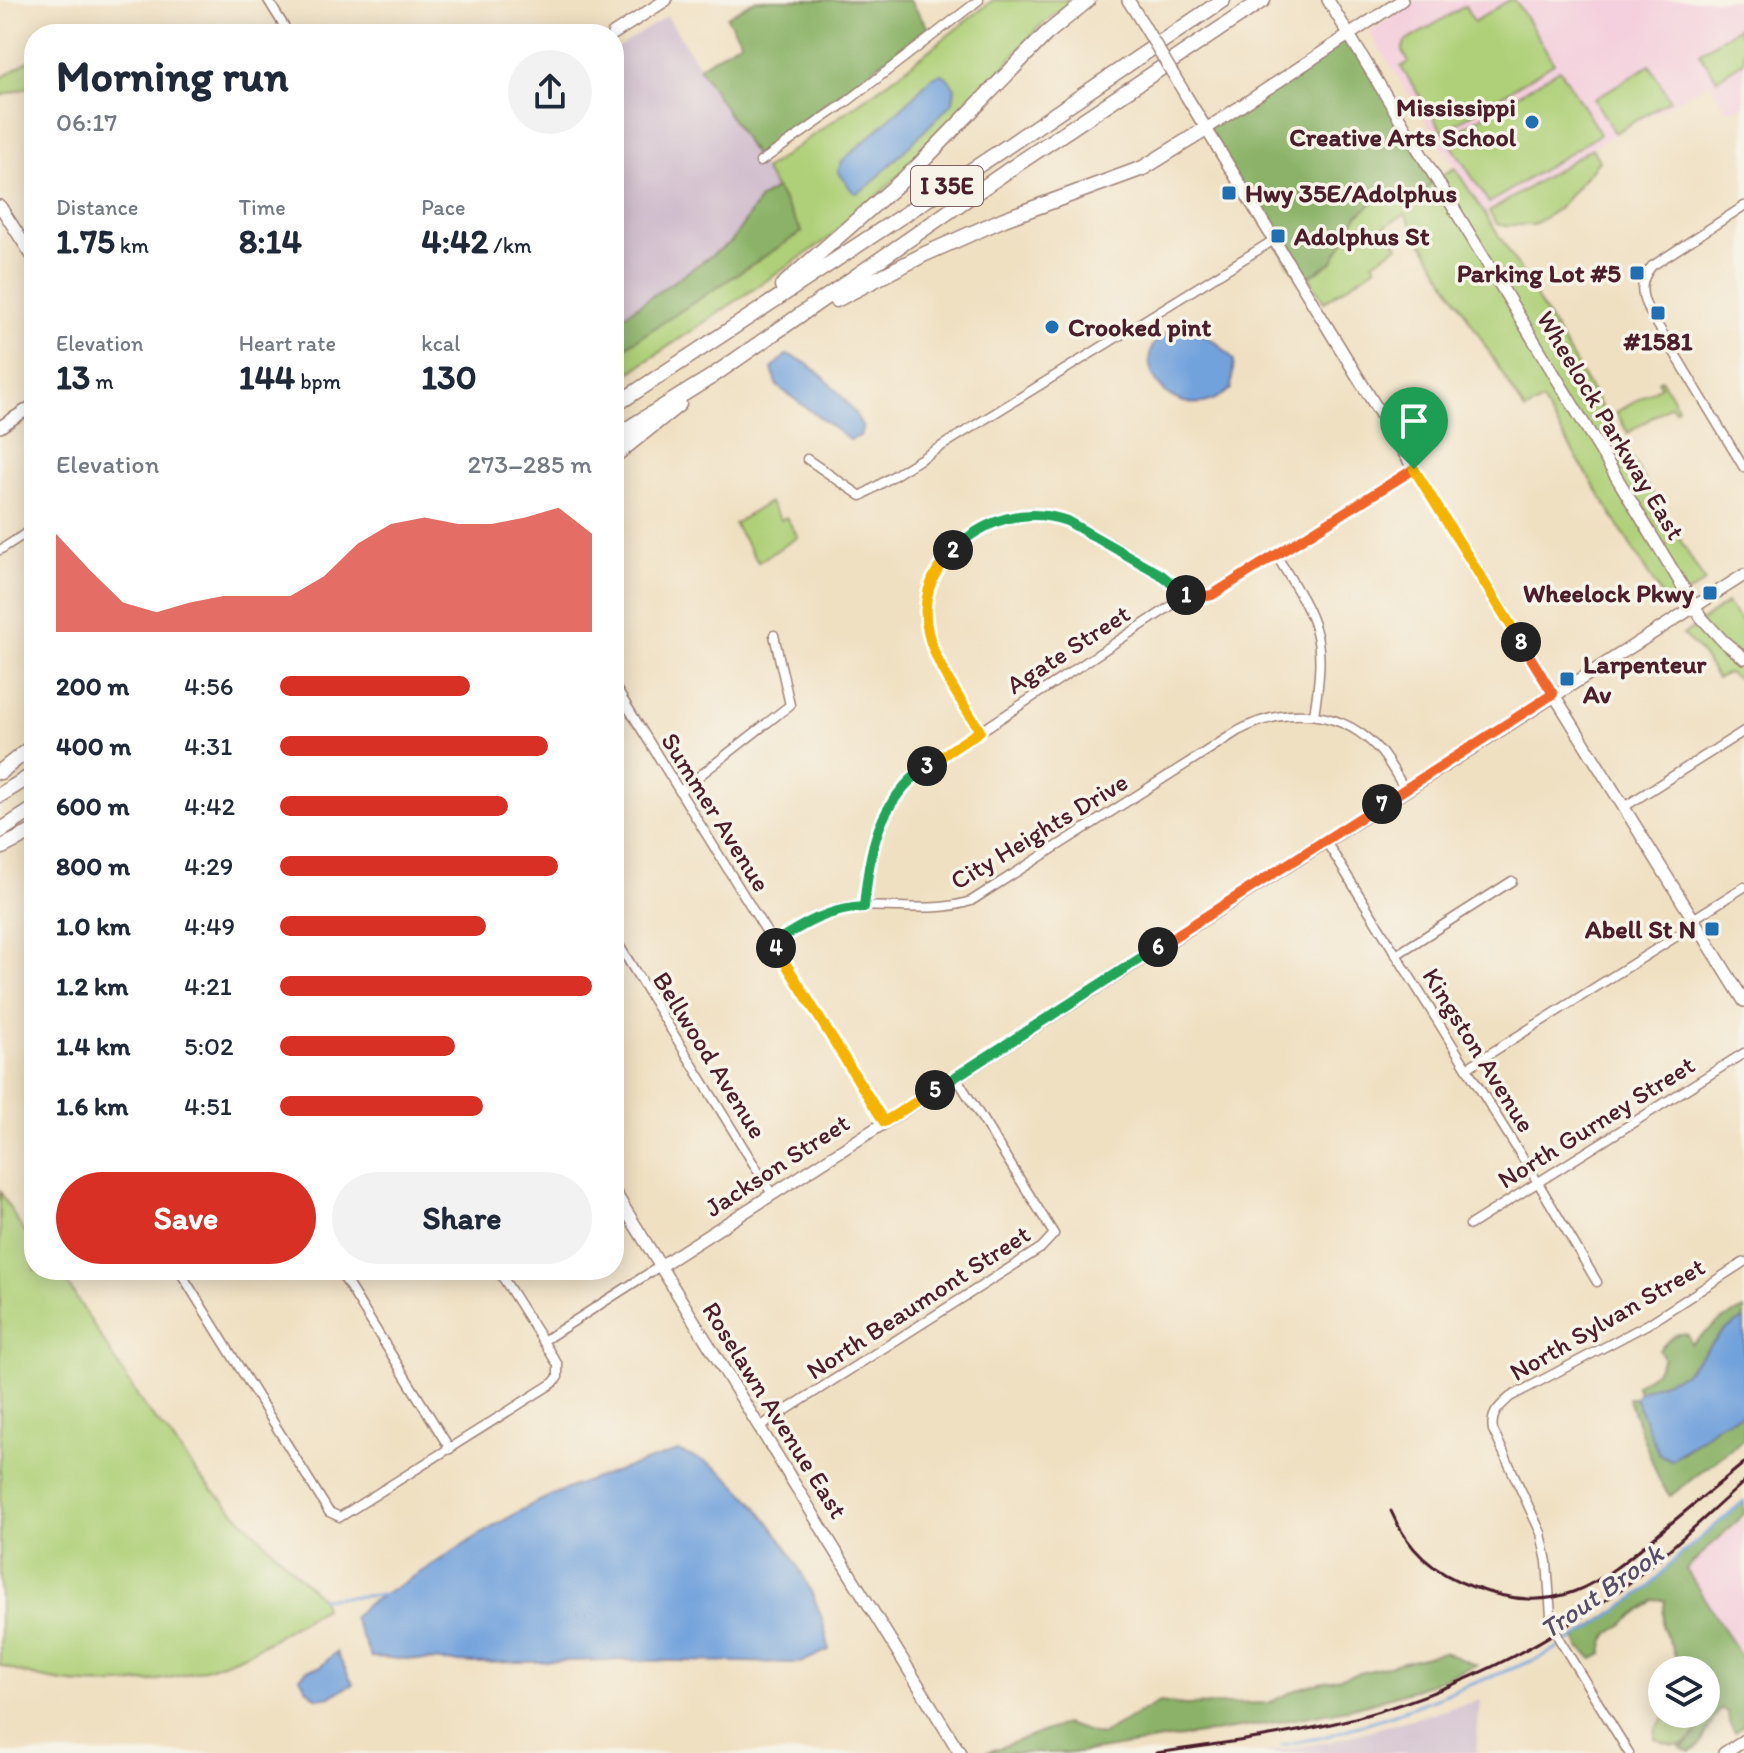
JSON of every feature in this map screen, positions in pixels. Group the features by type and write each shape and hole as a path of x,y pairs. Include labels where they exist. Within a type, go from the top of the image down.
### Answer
{"highway":[{"path":"738,324 883,198 1046,34 1088,0"},
{"name":"I 35E","path":"624,399 1223,0"},
{"name":"I 35E","path":"624,431 711,377 1010,169 1263,0"},
{"path":"782,328 925,254 1004,219 1143,168 1206,129"},
{"path":"624,449 711,377"},
{"path":"0,772 24,753"},
{"path":"0,795 24,780"},
{"path":"0,831 24,815"},
{"path":"0,848 24,836"}],"street":[{"path":"268,0 283,24"},
{"path":"624,25 649,4 666,0"},
{"path":"760,162 848,101 979,0"},
{"path":"1128,0 1744,1001"},
{"name":"Wheelock Parkway East","path":"1328,0 1706,625 1744,658"},
{"path":"1206,129 1402,0"},
{"path":"0,206 24,243"},
{"path":"1744,206 1655,264 1646,273 1643,283 1643,297 1648,309 1744,468"},
{"path":"807,459 861,496 1274,240"},
{"path":"0,427 24,411"},
{"name":"Agate Street","path":"864,907 874,841 895,798 919,772 1177,602 1212,595 1414,469"},
{"path":"980,731 935,658 925,617 928,592 938,568 957,546 985,527 1018,515 1055,516 1160,574 1181,592 1196,598"},
{"path":"0,550 24,534"},
{"path":"1276,555 1306,603 1317,631 1321,663 1314,715 1345,725 1371,742 1382,753 1405,789"},
{"name":"Jackson Street","path":"543,1341 1744,575"},
{"path":"680,791 790,705 774,635"},
{"name":"Summer Avenue","path":"624,701 884,1122"},
{"name":"City Heights Drive","path":"774,943 818,916 841,909 939,909 971,901 1238,731 1268,717 1314,715"},
{"path":"1624,807 1744,731"},
{"name":"Kingston Avenue","path":"1325,840 1597,1282"},
{"path":"1396,955 1512,881"},
{"path":"1467,1068 1695,922 1744,887"},
{"name":"Bellwood Avenue","path":"624,953 772,1194"},
{"name":"North Gurney Street","path":"1470,1225 1744,1053"},
{"name":"North Beaumont Street","path":"761,1426 1041,1248 1054,1234 956,1077"},
{"name":"Roselawn Avenue East","path":"624,1207 959,1752"},
{"name":"North Sylvan Street","path":"1629,1753 1569,1656 1555,1627 1541,1533 1493,1430 1492,1421 1494,1414 1510,1397 1648,1324 1744,1262"},
{"path":"185,1280 329,1512 334,1516 344,1516 556,1380 559,1368 504,1280"},
{"path":"345,1280 450,1449"},
{"path":"1724,1753 1744,1740"}],"shaded area":[{"name":"Mississippi Creative Arts School","path":"1417,0 1744,0 1744,106 1726,109 1710,82 1594,146 1484,213 1369,32"},
{"path":"667,16 776,188 760,200 731,242 624,315 624,44"},
{"path":"1744,1518 1744,1660 1686,1569"},
{"path":"1480,1700 1476,1753 1263,1753 1332,1741"}],"green space":[{"path":"755,0 910,0 928,28 755,156 699,67 741,41 727,17"},
{"path":"993,0 1073,0 1038,28 924,154 828,239 624,376 626,346 802,232 764,170 895,77"},
{"path":"1509,0 1515,0 1554,63 1443,132 1401,67 1409,62 1402,51 1405,42 1465,6 1474,22"},
{"path":"1737,28 1744,40 1744,61 1717,79 1699,53"},
{"path":"1349,35 1436,178 1417,199 1383,194 1357,216 1333,261 1300,282 1206,129"},
{"path":"24,64 24,89 0,96 0,79"},
{"path":"1650,65 1670,100 1615,133 1594,99"},
{"path":"1560,69 1600,134 1489,203 1447,138"},
{"path":"1592,148 1599,161 1558,209 1533,225 1498,225 1489,212"},
{"path":"1455,168 1510,253 1705,582 1668,606 1542,401 1525,411 1405,214 1385,226 1398,246 1373,262 1376,267 1324,302 1309,277 1333,261 1357,216 1383,194 1417,199 1436,178"},
{"path":"776,188 802,232 624,350 624,315 731,242 760,199"},
{"path":"1661,379 1678,407 1675,410 1671,405 1628,433 1616,412 1661,386 1658,381"},
{"path":"769,502 781,520 786,517 798,537 758,562 734,524"},
{"path":"1727,603 1744,625 1744,682 1728,673 1717,678 1699,650 1683,635"},
{"path":"0,1191 24,1231 24,1280 65,1280 145,1408 201,1478 321,1598 324,1608 245,1654 186,1674 155,1680 123,1684 60,1681 0,1665"},
{"path":"1744,1309 1744,1319 1724,1331 1684,1374 1639,1392 1636,1385 1657,1370 1664,1358 1659,1350 1672,1337 1688,1335 1691,1344 1723,1319"},
{"path":"1628,1398 1635,1398 1659,1454 1683,1453 1719,1424 1744,1413 1744,1439 1670,1496 1660,1482"},
{"path":"1744,1501 1744,1514 1686,1569 1744,1662 1744,1726 1735,1732 1729,1723 1728,1713 1720,1709 1720,1656 1675,1656 1662,1625 1665,1600 1653,1600 1613,1631 1604,1641 1602,1654 1593,1659 1580,1648 1575,1638 1650,1587 1670,1564"},
{"path":"1443,1652 1476,1665 1420,1688 1357,1707 1290,1720 1079,1753 985,1753 1064,1724 1100,1735 1159,1702 1185,1705 1269,1703 1300,1688"},
{"path":"1698,1728 1691,1738 1680,1745 1655,1738 1656,1729"},
{"path":"1698,1728 1709,1728 1696,1749 1690,1752 1680,1747 1689,1741"}],"water":[{"path":"941,74 955,88 953,102 870,185 857,193 852,191 838,171 842,161 932,77"},
{"path":"1186,328 1213,340 1234,361 1231,389 1208,402 1187,403 1169,395 1156,381 1150,365 1152,349 1163,335"},
{"path":"786,355 807,364 841,395 863,428 860,436 850,440 777,386 772,369"},
{"path":"1744,1319 1744,1413 1719,1424 1671,1460 1659,1454 1635,1398 1639,1392 1684,1374 1724,1331"},
{"path":"678,1451 718,1469 736,1484 772,1526 815,1602 829,1650 800,1663 615,1660 475,1663 371,1657 353,1618 367,1604 535,1503 587,1481"},
{"path":"336,1652 353,1684 331,1696 317,1698 300,1677 307,1670 320,1667"}],"waterway":[{"name":"Trout Brook","path":"1282,1745 1324,1737 1392,1715 1542,1657 1593,1627 1650,1587 1670,1564 1744,1501"},
{"path":"321,1598 385,1595"}],"railway":[{"path":"1391,1511 1414,1548 1446,1575 1503,1596 1552,1598 1574,1592 1616,1568 1744,1463"},
{"path":"1156,1753 1284,1734 1359,1717 1426,1695 1490,1668 1581,1617 1628,1584 1744,1482"}],"place":[{"name":"Mississippi Creative Arts School","path":"1532,122"},
{"name":"Hwy 35E/Adolphus","path":"1229,193"},
{"name":"Adolphus St","path":"1278,236"},
{"name":"Parking Lot #5","path":"1637,273"},
{"name":"#1581","path":"1658,313"},
{"name":"Crooked pint","path":"1052,327"},
{"name":"Wheelock Pkwy","path":"1710,593"},
{"name":"Larpenteur Av","path":"1567,679"},
{"name":"Abell St N","path":"1712,929"}],"route":[{"path":"1414,469 1553,694 884,1122 774,943 818,916 864,907 870,857 886,811 919,772 980,731 935,658 926,630 928,592 946,558 968,538 998,521 1010,516 1042,514 1055,516 1079,527 1160,574 1186,595 1206,597 1414,469"}]}
